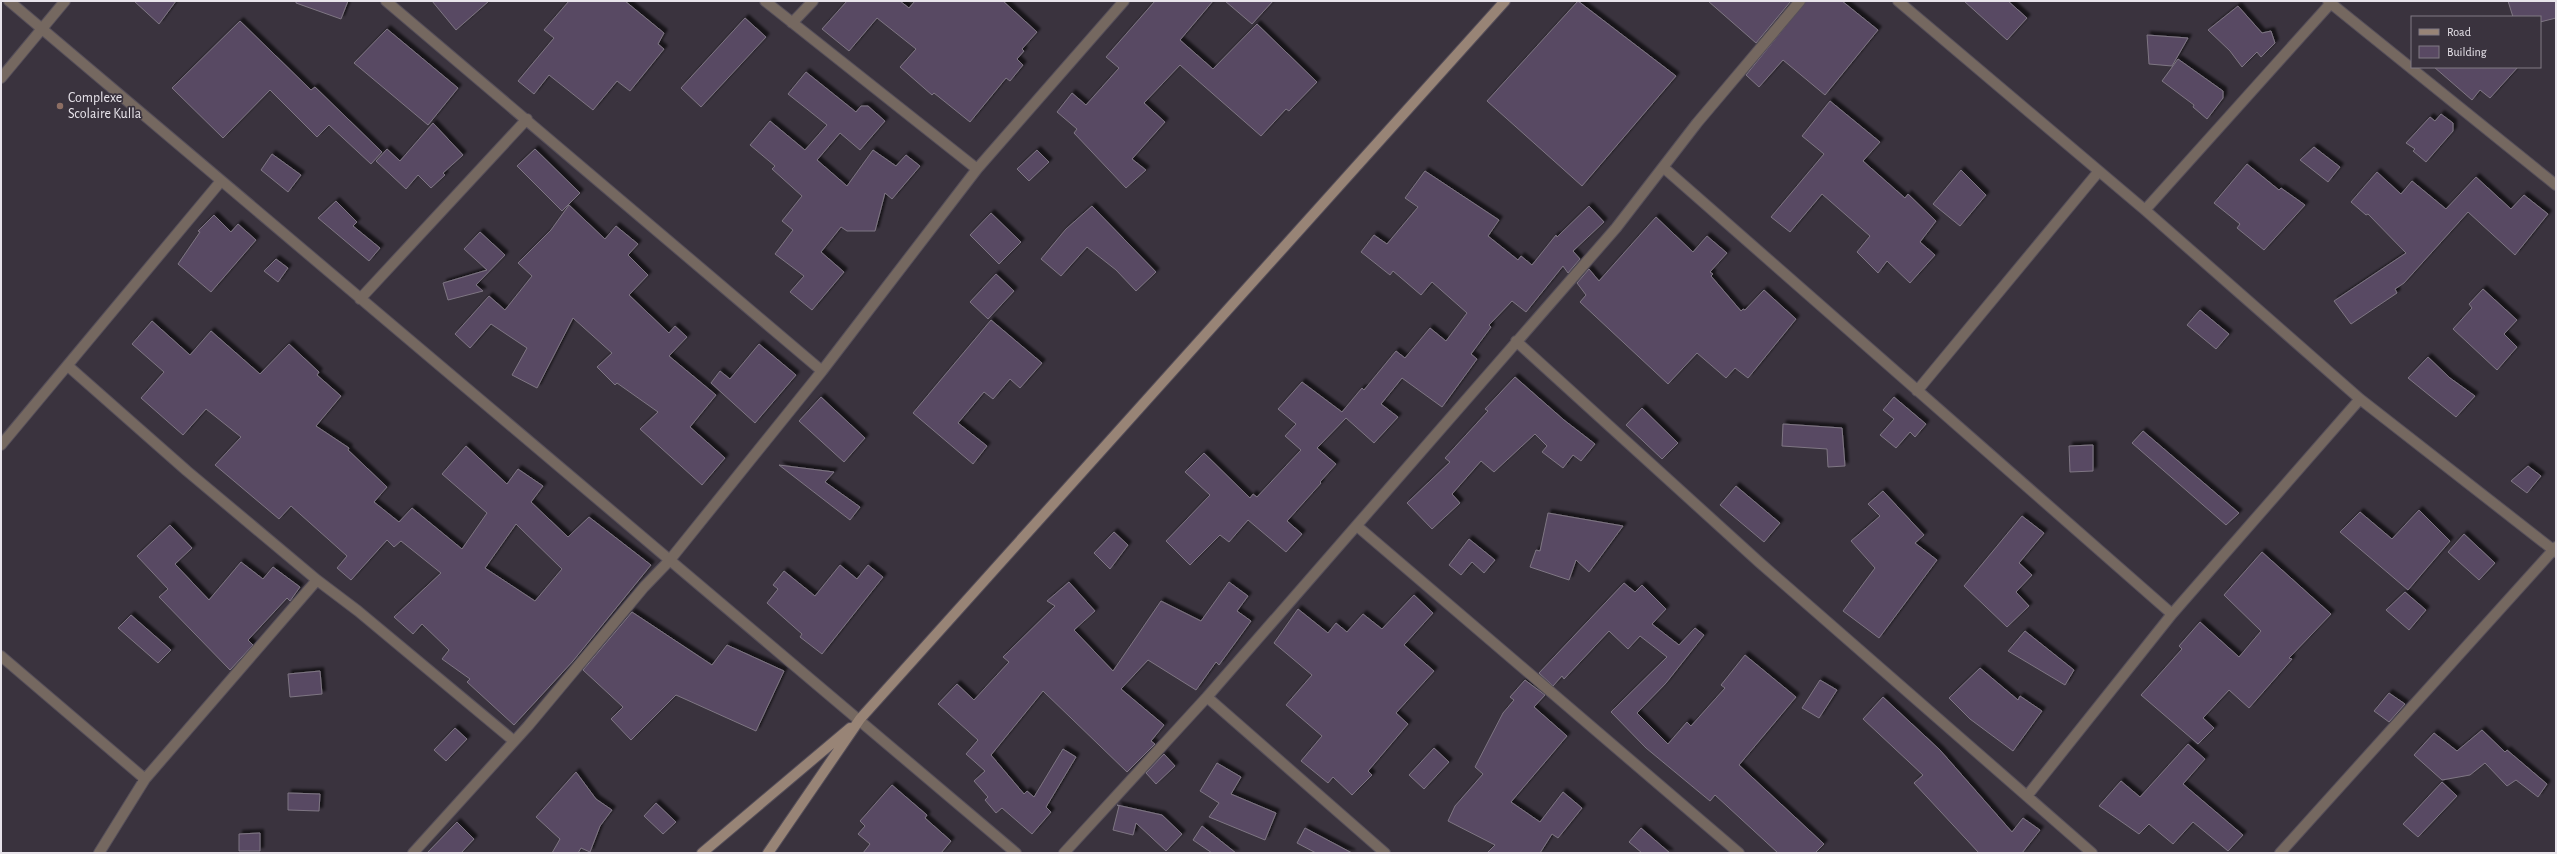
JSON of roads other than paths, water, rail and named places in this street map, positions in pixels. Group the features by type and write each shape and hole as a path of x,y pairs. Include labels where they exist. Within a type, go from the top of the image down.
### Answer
{"street":[{"path":"9,1 669,561 860,719 1016,853"},
{"path":"1,78 65,1"},
{"path":"386,1 822,371"},
{"path":"765,1 977,169"},
{"path":"792,23 813,1"},
{"path":"413,853 514,741 644,587 669,561 822,371 977,169 1124,1"},
{"path":"768,853 860,719 1505,1"},
{"path":"1064,853 1207,697 1616,228 1697,123 1800,1"},
{"path":"1898,1 2146,210 2360,399 2555,550 2280,853"},
{"path":"2146,210 2330,2 2411,68"},
{"path":"2412,68 2556,185"},
{"path":"360,299 526,119"},
{"path":"1663,167 2172,614"},
{"path":"1917,391 2099,171"},
{"path":"1,445 221,181"},
{"path":"1516,341 1759,562 2092,853"},
{"path":"68,366 187,472 317,580 358,611 514,741"},
{"path":"2027,796 2172,614 2360,399"},
{"path":"1357,526 1739,853"},
{"path":"99,853 145,779 317,580"},
{"path":"1,656 145,779"},
{"path":"1207,697 1385,853"},
{"path":"702,853 860,719"}],"place":[{"name":"Complexe Scolaire Kulla","path":"60,106"}]}
